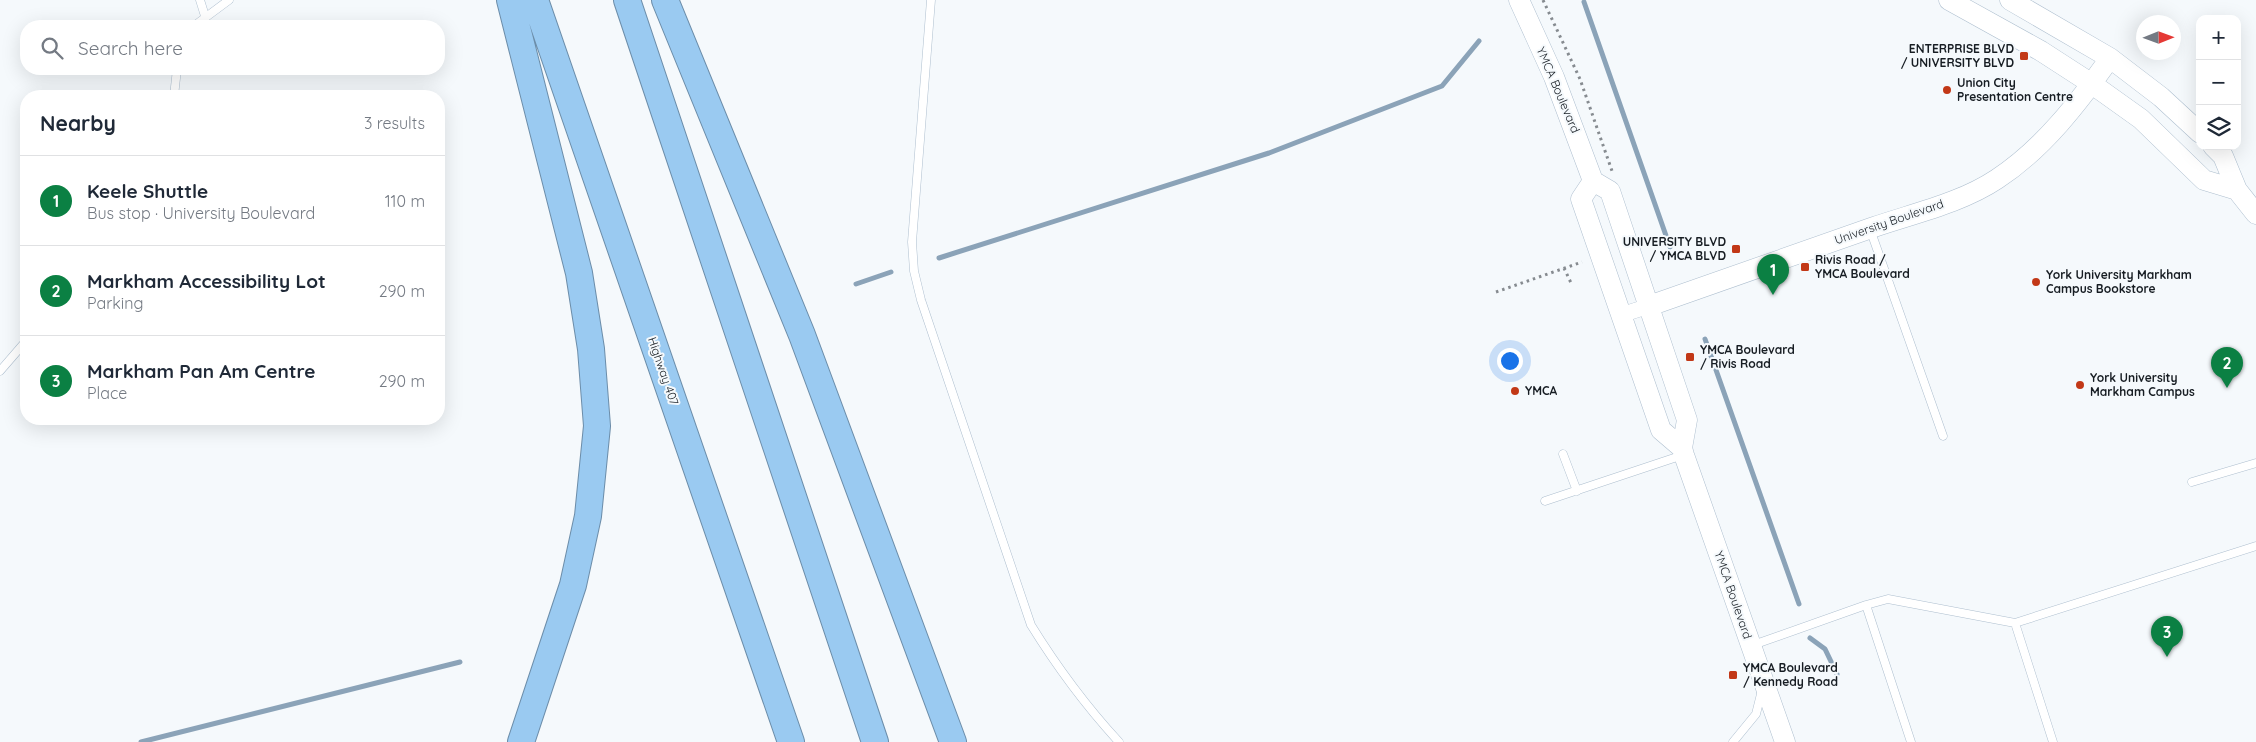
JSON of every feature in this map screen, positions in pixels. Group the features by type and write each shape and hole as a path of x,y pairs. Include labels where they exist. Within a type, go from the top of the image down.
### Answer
{"highway":[{"path":"510,0 579,273 590,349 597,426 588,516 573,585 522,742"},
{"name":"Highway 407","path":"535,0 791,742"},
{"path":"627,0 875,742"},
{"path":"664,0 802,335 953,742"}],"main road":[{"name":"YMCA Boulevard","path":"1519,0 1554,77 1593,182 1610,191 1687,420 1683,452 1785,742"},
{"path":"1949,0 2041,52 2092,84 2141,119 2204,180 2237,190"},
{"path":"2010,0 2110,58 2161,97 2196,129"},
{"name":"University Boulevard","path":"1649,306 1940,204 1996,179 2018,163 2048,134 2092,84 2110,58"},
{"path":"2217,150 2223,156 2237,190 2256,214"},
{"path":"1593,182 1580,199 1661,430 1683,452"}],"street":[{"name":"University Boulevard","path":"1621,315 1649,306"}],"lane":[{"path":"200,0 205,16"},
{"path":"201,20 229,0"},
{"path":"930,0 912,242 914,271 921,300 1031,625 1056,666 1091,712 1119,742"},
{"path":"175,90 176,75"},
{"path":"1870,229 1943,436"},
{"path":"0,371 20,348"},
{"path":"1545,501 1683,452"},
{"path":"1563,454 1577,491"},
{"path":"2192,482 2256,463"},
{"path":"1751,646 1888,599 2015,622 2256,546"},
{"path":"1866,605 1911,742"},
{"path":"2015,622 2053,742"},
{"path":"1733,742 1756,714 1764,684"}],"path":[{"path":"1543,0 1580,79 1614,175"},
{"path":"1496,292 1582,262"},
{"path":"1564,268 1572,285"}],"waterway":[{"path":"1584,2 1670,247"},
{"path":"939,258 1269,153 1442,86 1479,41"},
{"path":"856,284 891,272"},
{"path":"1705,339 1799,604"},
{"path":"1810,638 1825,649 1837,674"},
{"path":"141,742 460,662"}],"place":[{"name":"ENTERPRISE BLVD / UNIVERSITY BLVD","path":"2024,56"},
{"name":"Union City Presentation Centre","path":"1947,90"},
{"name":"UNIVERSITY BLVD / YMCA BLVD","path":"1736,249"},
{"name":"Rivis Road / YMCA Boulevard","path":"1805,267"},
{"name":"York University Markham Campus Bookstore","path":"2036,282"},
{"name":"Keele Shuttle","path":"1773,295"},
{"name":"YMCA Boulevard / Rivis Road","path":"1690,357"},
{"name":"York University Markham Campus","path":"2080,385"},
{"name":"Markham Accessibility Lot","path":"2227,388"},
{"name":"YMCA","path":"1515,391"},
{"name":"Markham Pan Am Centre","path":"2167,657"},
{"name":"YMCA Boulevard / Kennedy Road","path":"1733,675"}]}
